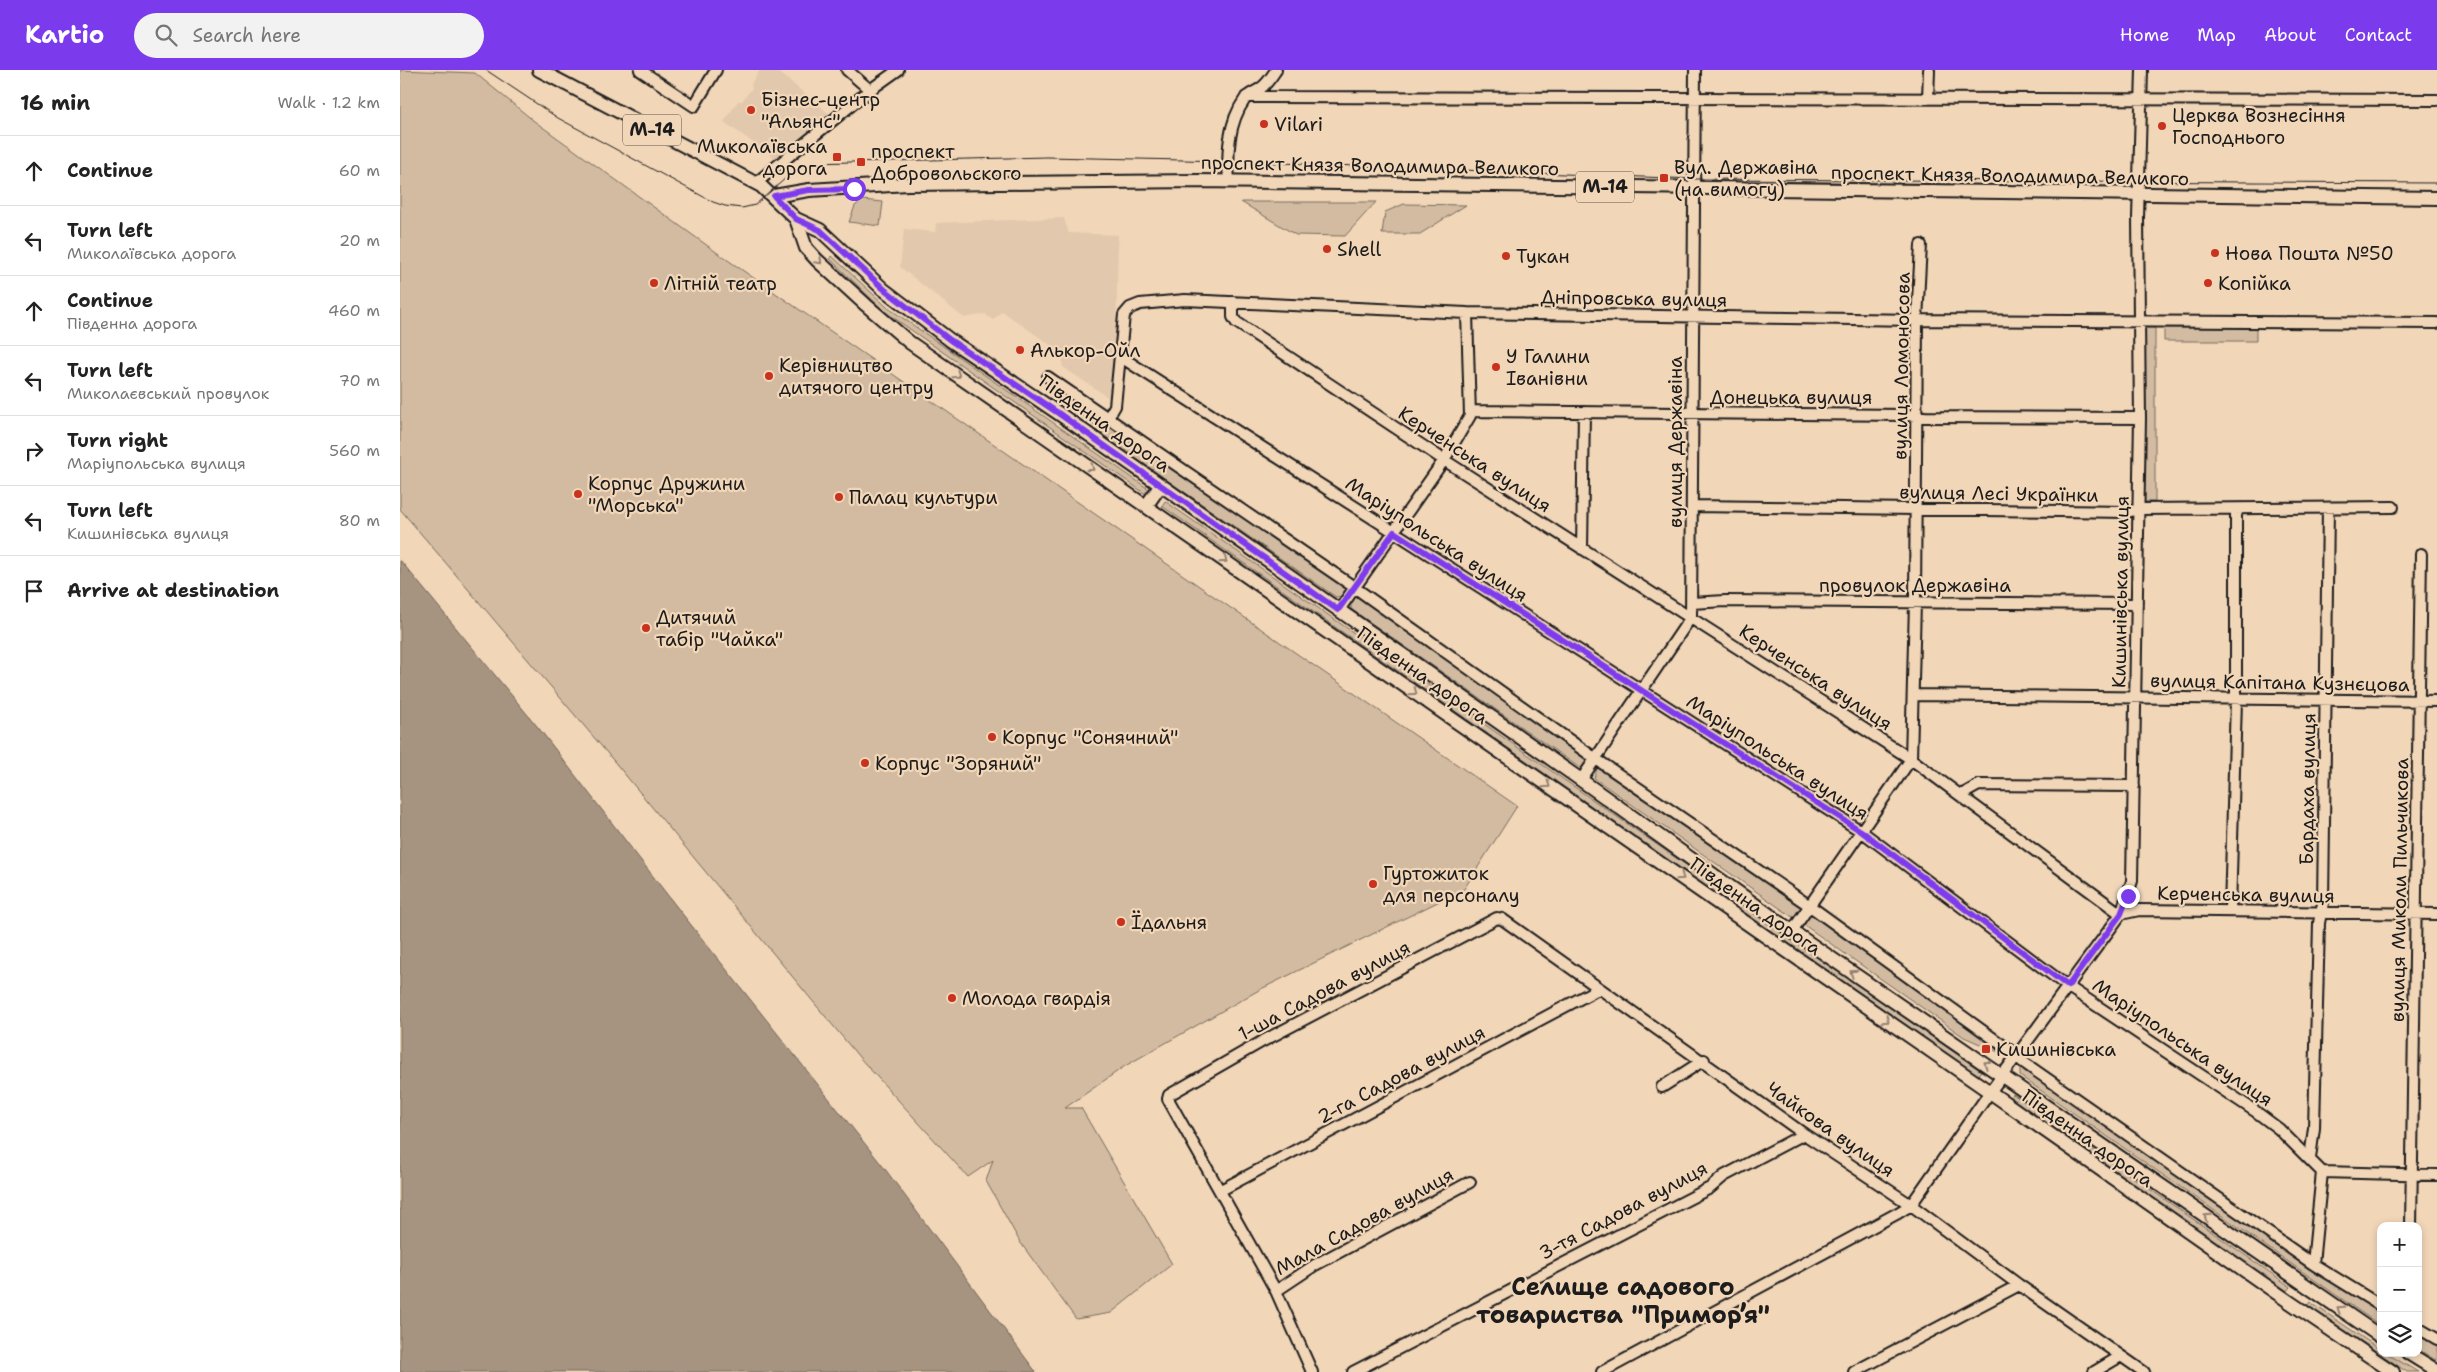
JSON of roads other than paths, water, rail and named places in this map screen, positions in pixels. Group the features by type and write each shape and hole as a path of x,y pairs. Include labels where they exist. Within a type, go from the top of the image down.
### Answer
{"main road":[{"name":"М-14","path":"539,70 756,183 774,196 796,219"},
{"name":"проспект Князя Володимира Великого","path":"774,196 809,190 908,184 1229,182 2139,196 2437,198"},
{"name":"Південна дорога","path":"796,219 820,230 884,289 950,340 1161,485 1581,780 1792,931 2377,1334"},
{"name":"Південна дорога","path":"796,219 806,248 817,260 909,342 2393,1372"},
{"path":"1146,506 1161,485"},
{"path":"2291,1303 2304,1285"},
{"path":"2414,1357 2437,1371"}],"street":[{"path":"640,70 694,106 716,70"},
{"path":"847,70 870,90"},
{"path":"756,183 870,90 898,70"},
{"path":"1229,182 1230,131 1246,97 1262,88 1276,70"},
{"name":"вулиця Державіна","path":"1581,780 1691,617 1695,70"},
{"path":"1928,99 1929,70"},
{"name":"Кишинівська вулиця","path":"1911,1205 1990,1092 2121,914 2132,881 2139,509 2139,196 2142,70"},
{"path":"1246,97 2437,100"},
{"name":"вулиця Ломоносова","path":"1911,759 1914,696 1917,320 1921,245"},
{"name":"Дніпровська вулиця","path":"1120,357 1122,319 1130,308 1158,301 1185,300 1467,313 1917,320 2437,323"},
{"name":"Керченська вулиця","path":"1233,302 1232,314 1236,322 1444,460 1911,759 2121,914 2135,910 2437,914"},
{"path":"1338,610 1444,460 1470,416 1467,313"},
{"path":"1108,418 1115,406 1120,357"},
{"name":"Маріупольська вулиця","path":"1120,357 1861,831 2068,986 2255,1111 2279,1129 2322,1172"},
{"path":"1048,377 1354,587 1596,759 1810,906 2017,1056 2314,1264 2377,1303"},
{"name":"Донецька вулиця","path":"1471,411 2140,418"},
{"path":"1582,549 1584,412"},
{"name":"вулиця Лесі Українки","path":"1693,506 2127,512 2139,509 2393,508"},
{"name":"Бардаха вулиця","path":"2310,1158 2314,1128 2321,913 2323,903 2328,508"},
{"path":"2230,911 2236,700 2236,514 2238,509"},
{"name":"вулиця Миколи Пильчикова","path":"2411,1222 2421,554"},
{"name":"провулок Державіна","path":"1692,602 2137,604"},
{"name":"вулиця Капітана Кузнєцова","path":"1914,696 2437,701"},
{"path":"1792,931 1911,759"},
{"path":"1961,795 1979,785 2134,786"},
{"name":"Чайкова вулиця","path":"1497,918 1502,919 1598,989 1704,1060 1804,1134 1911,1205 2019,1285 2144,1372"},
{"name":"1-ша Садова вулиця","path":"1221,1190 1168,1099 1169,1095 1263,1041 1497,918"},
{"name":"2-га Садова вулиця","path":"1221,1190 1598,989"},
{"path":"1662,1088 1704,1060"},
{"name":"3-тя Садова вулиця","path":"1353,1372 1710,1188 1724,1176 1804,1134"},
{"path":"2314,1264 2322,1172 2437,1176"},
{"name":"Мала Садова вулиця","path":"1276,1291 1315,1265 1470,1182"},
{"path":"1221,1190 1276,1291 1312,1372"},
{"path":"1602,1372 1911,1205"},
{"path":"1854,1372 2019,1285"},
{"path":"2422,1330 2437,1339"},
{"path":"2094,1372 2122,1356"}],"tram line":[{"path":"486,70 558,118 713,202 742,208 755,205 794,171 812,163 1047,157 1228,161 1694,179 2437,183"}],"place":[{"name":"Бізнес-центр \"Альянс\"","path":"751,110"},
{"name":"Vilari","path":"1264,124"},
{"name":"Церква Вознесіння Господнього","path":"2162,126"},
{"name":"Миколаївська дорога","path":"837,157"},
{"name":"проспект Добровольского","path":"861,162"},
{"name":"Вул. Державіна (на вимогу)","path":"1664,178"},
{"name":"Shell","path":"1327,249"},
{"name":"Нова Пошта №50","path":"2215,253"},
{"name":"Тукан","path":"1506,256"},
{"name":"Літній театр","path":"654,283"},
{"name":"Копійка","path":"2208,283"},
{"name":"Алькор-Ойл","path":"1020,350"},
{"name":"У Галини Іванівни","path":"1496,367"},
{"name":"Керівництво дитячого центру","path":"769,376"},
{"name":"Корпус Дружини \"Морська\"","path":"578,494"},
{"name":"Палац культури","path":"839,497"},
{"name":"Дитячий табір \"Чайка\"","path":"646,628"},
{"name":"Корпус \"Сонячний\"","path":"992,737"},
{"name":"Корпус \"Зоряний\"","path":"865,763"},
{"name":"Гуртожиток для персоналу","path":"1373,884"},
{"name":"Їдальня","path":"1121,922"},
{"name":"Молода гвардія","path":"952,998"},
{"name":"Кишинівська","path":"1986,1049"}],"district":[{"name":"Селище садового товариства \"Примор’я\"","path":"1623,1301"}]}
